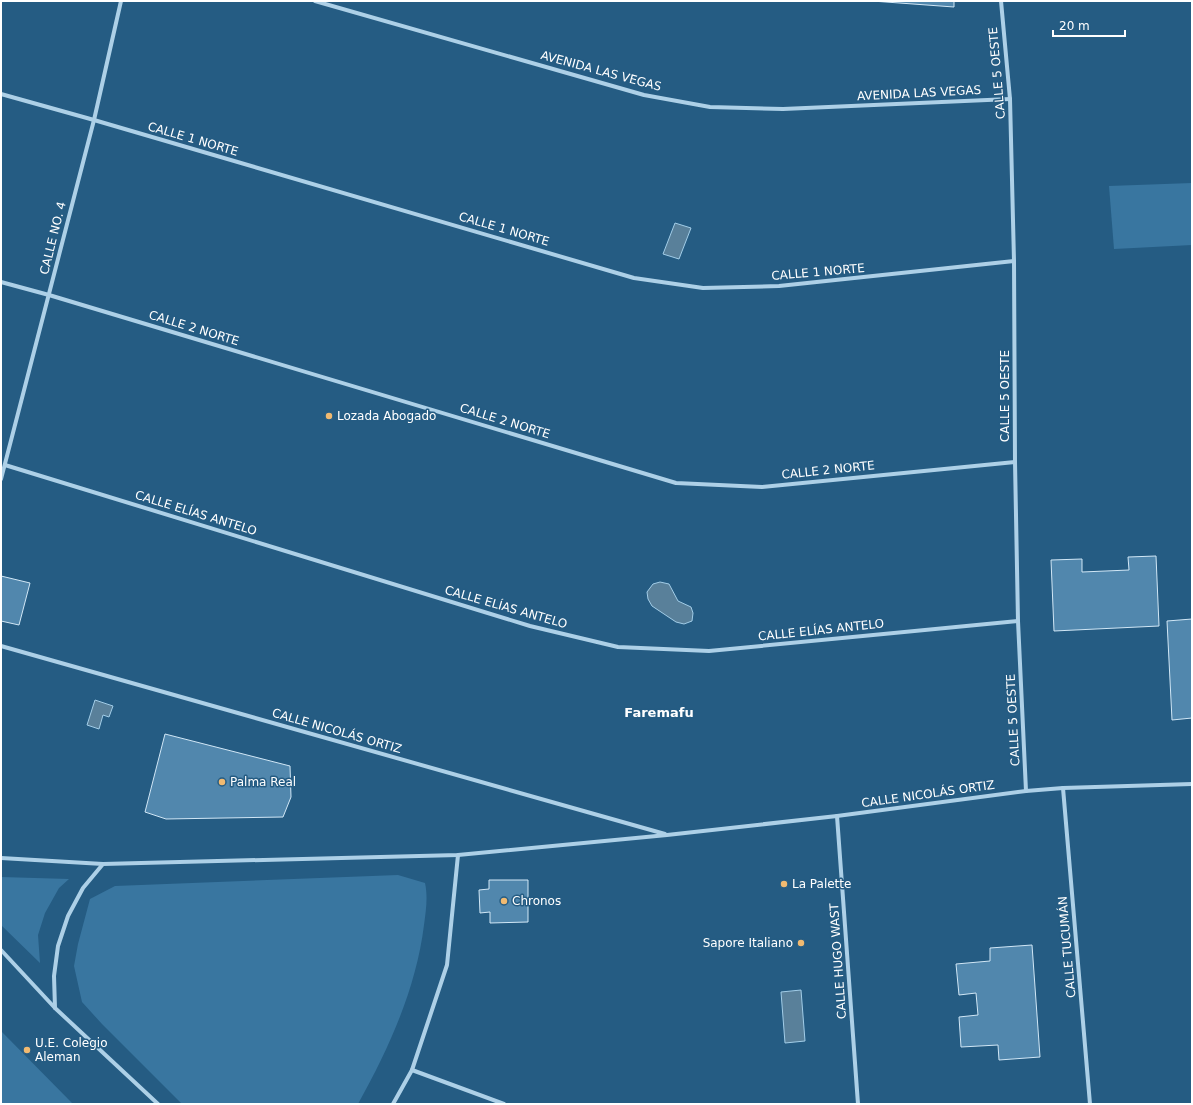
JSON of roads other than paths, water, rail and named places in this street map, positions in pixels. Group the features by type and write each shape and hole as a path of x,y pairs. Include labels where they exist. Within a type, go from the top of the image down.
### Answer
{"street":[{"name":"CALLE NO. 4","path":"1,479 94,120 121,1"},
{"name":"AVENIDA LAS VEGAS","path":"315,1 644,95 710,106 783,109 1010,99"},
{"name":"CALLE 5 OESTE","path":"1001,1 1010,99 1014,261 1015,462 1018,621 1026,791"},
{"name":"CALLE 1 NORTE","path":"1,94 634,278 703,288 779,286 1014,261"},
{"name":"CALLE 2 NORTE","path":"1,282 49,295 676,483 762,487 1015,462"},
{"name":"CALLE ELÍAS ANTELO","path":"5,465 530,626 618,647 709,651 1018,621"},
{"name":"CALLE NICOLÁS ORTIZ","path":"1,646 667,835"},
{"name":"CALLE NICOLÁS ORTIZ","path":"1,858 103,864 458,855 667,835 837,816 1026,791 1063,788 1192,784"},
{"name":"CALLE TUCUMÁN","path":"1063,788 1090,1104"},
{"name":"CALLE HUGO WAST","path":"837,816 858,1104"},
{"path":"393,1104 412,1070 447,965 458,855"},
{"path":"55,1008 54,976 58,946 68,916 83,888 103,864"},
{"path":"1,950 55,1008 158,1104"},
{"path":"412,1070 504,1104"}],"place":[{"name":"Lozada Abogado","path":"329,416"},
{"name":"Palma Real","path":"222,782"},
{"name":"La Palette","path":"784,884"},
{"name":"Chronos","path":"504,901"},
{"name":"Sapore Italiano","path":"801,943"},
{"name":"U.E. Colegio Aleman","path":"27,1050"}],"district":[{"name":"Faremafu","path":"659,712"}]}
